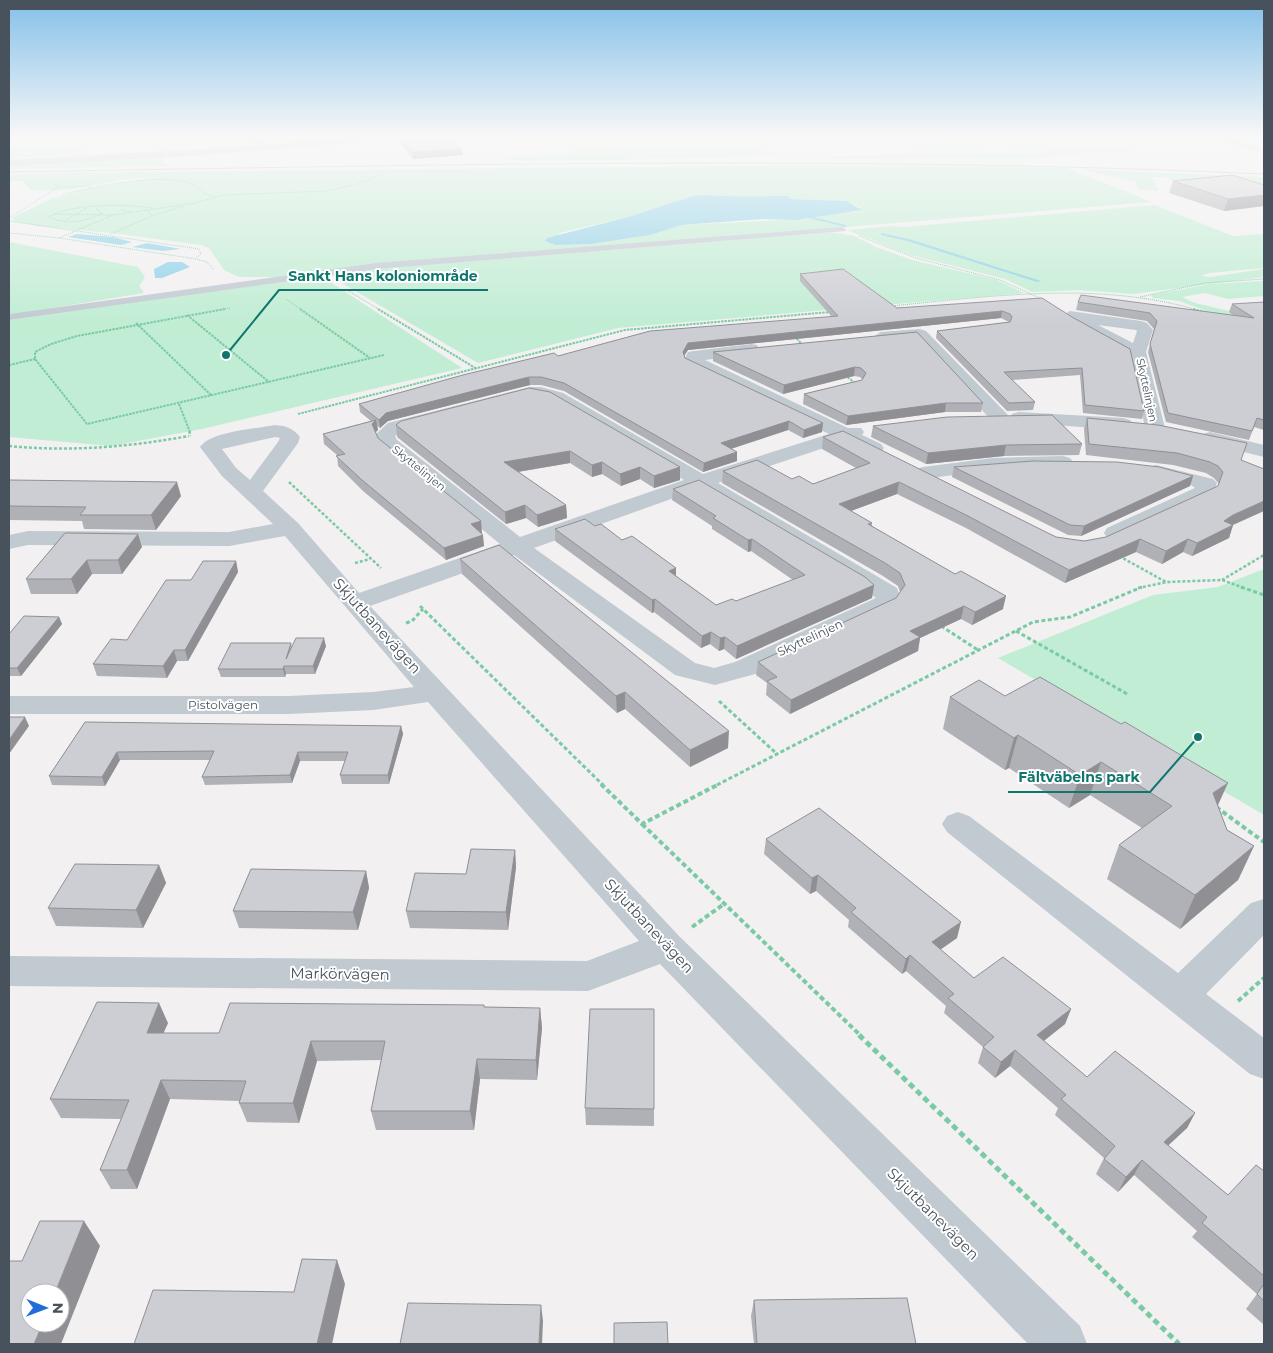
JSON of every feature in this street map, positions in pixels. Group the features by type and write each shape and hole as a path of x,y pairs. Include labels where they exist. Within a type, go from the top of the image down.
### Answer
{"street":[{"path":"861,339 938,332"},
{"path":"920,334 1000,418"},
{"path":"802,344 694,356 692,360 958,490"},
{"name":"Skyttelinjen","path":"1138,352 1173,431"},
{"name":"Skyttelinjen","path":"541,392 557,397 699,482 888,593 889,599 884,605 745,668 715,678 685,669 515,545 388,443 385,435 395,427 514,396 541,392"},
{"path":"781,402 808,395"},
{"name":"Skyttelinjen","path":"972,419 1085,421 1173,431 1264,451"},
{"path":"354,603 515,545 844,433 878,428"},
{"path":"906,464 968,466 1018,461 1086,463"},
{"path":"1093,543 1205,491 1206,483 1196,479 1138,468"},
{"name":"Skjutbanevägen","path":"252,492 290,528 354,603 437,692 666,946 1062,1344"},
{"path":"9,542 28,538 229,539 290,528"},
{"name":"Pistolvägen","path":"9,705 288,705 373,702 437,692"},
{"path":"958,824 1264,1061"},
{"path":"1179,996 1264,913"},
{"name":"Markörvägen","path":"9,971 588,976 666,946"}],"lane":[{"path":"9,317 376,266 842,229"}],"path":[{"path":"9,219 38,200"},
{"path":"108,235 162,212 201,200"},
{"path":"52,214 115,215 195,202"},
{"path":"52,214 88,208 126,206 154,209 162,212"},
{"path":"60,238 115,215 126,206"},
{"path":"66,221 88,208"},
{"path":"96,208 102,211 100,215"},
{"path":"122,210 132,212"},
{"path":"148,210 152,216"},
{"path":"52,214 50,218 66,221 100,215"},
{"path":"9,219 76,232 199,249 201,254 196,259"},
{"path":"842,229 891,249 1007,281 1033,294"},
{"path":"9,233 60,238 196,259 207,262 224,278 248,283"},
{"path":"320,274 477,369"},
{"path":"1137,298 1160,291 1205,283 1264,279"},
{"path":"885,307 1033,294 1081,292 1176,302 1210,314"},
{"path":"278,300 287,299 370,358"},
{"path":"232,308 136,323 47,344 35,352 35,359 88,424 384,355"},
{"path":"292,417 625,330 839,311"},
{"path":"186,314 269,382"},
{"path":"773,317 781,324"},
{"path":"136,323 211,395"},
{"path":"788,331 802,344"},
{"path":"9,365 35,359"},
{"path":"840,370 854,383 864,383"},
{"path":"9,446 100,451 191,436 180,404"},
{"path":"1093,543 1167,582"},
{"path":"1222,580 1264,555"},
{"path":"937,624 978,650"},
{"path":"1015,631 1129,695"},
{"path":"685,669 777,754"},
{"path":"1210,803 1264,842"},
{"path":"642,824 1179,1344"},
{"path":"666,946 724,904"}],"green space":[{"path":"48,200 680,200 628,217 559,233 556,245 591,244 633,238 681,225 806,219 835,213 857,212 860,207 847,201 822,200 1147,200 1152,202 599,247 274,277 239,277 224,270 209,248 201,245 120,234 38,226 13,221 12,218"},
{"path":"1155,205 1233,236 1264,234 1264,268 1209,273 1201,276 1210,277 1264,269 1264,277 1133,294 1080,290 1032,292 1005,279 911,255 847,230 892,226 903,227"},
{"path":"829,232 854,236 876,247 912,260 997,280 1024,293 618,328 478,363 331,275 361,270"},
{"path":"9,242 138,267 145,277 139,286 144,293 9,315"},
{"path":"321,276 462,368 202,429 111,446 9,437 9,320"},
{"path":"1264,281 1264,296 1228,299 1205,293 1182,297 1195,303 1229,311 1264,328 1260,330 1179,301 1153,298 1151,295 1211,284"},
{"path":"1264,569 1264,815 998,658 1153,595 1218,587"}],"water":[{"path":"680,200 847,201 862,210 796,220 762,219 681,225 650,235 591,244 556,245 545,241 547,238 628,217"},
{"path":"77,234 113,237 132,242 121,245 68,237"},
{"path":"147,243 181,249 163,251 132,247"},
{"path":"168,262 182,262 190,267 162,278 155,278 154,269"}],"building":[{"path":"843,269 897,308 1042,298 1130,349 1144,411 1085,405 1082,368 1004,372 1035,402 1009,403 937,331 1010,322 1012,317 1010,314 1002,311 688,343 683,352 685,358 823,423 804,430 789,421 721,443 737,452 704,463 564,383 541,377 529,377 386,413 379,420 359,404 463,375 554,353 558,356 650,331 838,316 800,274"},
{"path":"1081,295 1254,318 1232,304 1264,302 1264,420 1257,418 1252,431 1168,413 1150,344 1157,321 1150,313 1078,302"},
{"path":"917,332 983,403 946,403 848,416 804,394 862,380 866,373 861,368 855,367 784,385 713,352"},
{"path":"529,388 550,392 680,467 654,476 640,467 620,474 602,462 592,465 570,451 504,462 566,505 537,515 525,505 505,512 396,425 401,421"},
{"path":"1052,415 1082,444 1006,445 928,453 873,426 947,417"},
{"path":"1087,418 1158,425 1247,443 1241,460 1264,469 1264,501 1233,515 1224,521 1233,525 1197,543 1188,539 1166,551 1140,539 1069,570 968,516 899,482 839,504 872,523 868,524 955,574 961,571 1006,596 975,612 964,606 910,631 920,637 791,700 767,681 777,677 758,662 896,598 905,585 900,573 885,563 723,471 757,460 792,479 799,476 813,484 870,463 823,437 843,431 1056,537 1084,541 1106,537 1218,486 1223,472 1218,466 1210,462 1177,453 1089,444"},
{"path":"376,420 372,424 378,438 481,521 471,524 483,535 444,548 336,456 345,454 323,434"},
{"path":"1033,461 1117,462 1159,467 1193,476 1084,526 1070,525 954,467"},
{"path":"9,480 177,482 151,515 80,515 86,507 9,506"},
{"path":"699,480 865,577 874,585 737,646 725,637 720,638 711,632 702,636 655,599 652,600 555,529 585,519 595,526 601,524 622,540 632,536 676,568 669,571 716,605 732,599 736,601 805,575 752,539 748,540 713,518 716,516 673,489"},
{"path":"65,533 138,534 118,560 87,560 71,579 26,579"},
{"path":"499,545 729,731 690,750 625,692 616,696 460,559"},
{"path":"203,561 236,561 185,650 174,650 163,666 93,664 111,639 127,640 166,580 191,580"},
{"path":"24,616 59,617 17,668 9,668 9,634"},
{"path":"296,638 324,638 313,666 284,666 283,669 218,669 231,643 291,643 286,659"},
{"path":"1040,677 1121,724 1125,722 1228,783 1213,793 1227,830 1254,846 1195,895 1119,845 1172,806 1101,762 1080,775 1018,735 1014,738 950,697 979,680 1005,696"},
{"path":"9,717 25,717 9,740"},
{"path":"85,722 401,726 388,775 340,775 348,752 298,752 290,775 202,777 214,751 117,752 102,777 49,776"},
{"path":"819,808 961,922 932,942 974,978 1003,957 1071,1009 1037,1035 1087,1077 1115,1051 1195,1113 1164,1142 1228,1195 1256,1165 1264,1171 1264,1276 1202,1223 1207,1217 1142,1160 1126,1177 1104,1159 1115,1146 1061,1099 1066,1095 1015,1050 1001,1062 983,1047 994,1037 948,998 954,994 910,955 906,959 851,912 856,908 818,875 812,878 766,839"},
{"path":"471,849 515,850 506,912 406,911 415,873 466,874"},
{"path":"75,864 159,865 136,910 48,908"},
{"path":"251,869 366,871 353,912 233,911"},
{"path":"97,1002 159,1003 147,1033 219,1033 230,1003 484,1005 484,1007 540,1008 536,1060 477,1059 470,1111 371,1111 385,1041 311,1041 293,1103 239,1103 246,1081 161,1080 127,1170 100,1170 129,1100 50,1099"},
{"path":"590,1009 654,1009 654,1109 585,1108"},
{"path":"40,1221 84,1221 59,1283 20,1283 20,1333 39,1333 34,1344 9,1344 9,1261 22,1261"},
{"path":"302,1259 337,1260 317,1344 134,1344 153,1290 294,1292"},
{"path":"1264,1284 1264,1301 1257,1294"},
{"path":"907,1298 916,1344 757,1344 754,1300"},
{"path":"408,1303 541,1305 539,1344 400,1344"},
{"path":"667,1322 668,1344 614,1344 614,1323"}],"waterway":[{"path":"809,217 845,226"},
{"path":"882,234 908,240 1039,281"}],"place":[{"name":"Sankt Hans koloniområde","path":"226,355"},
{"name":"Fältväbelns park","path":"1198,737"}]}
